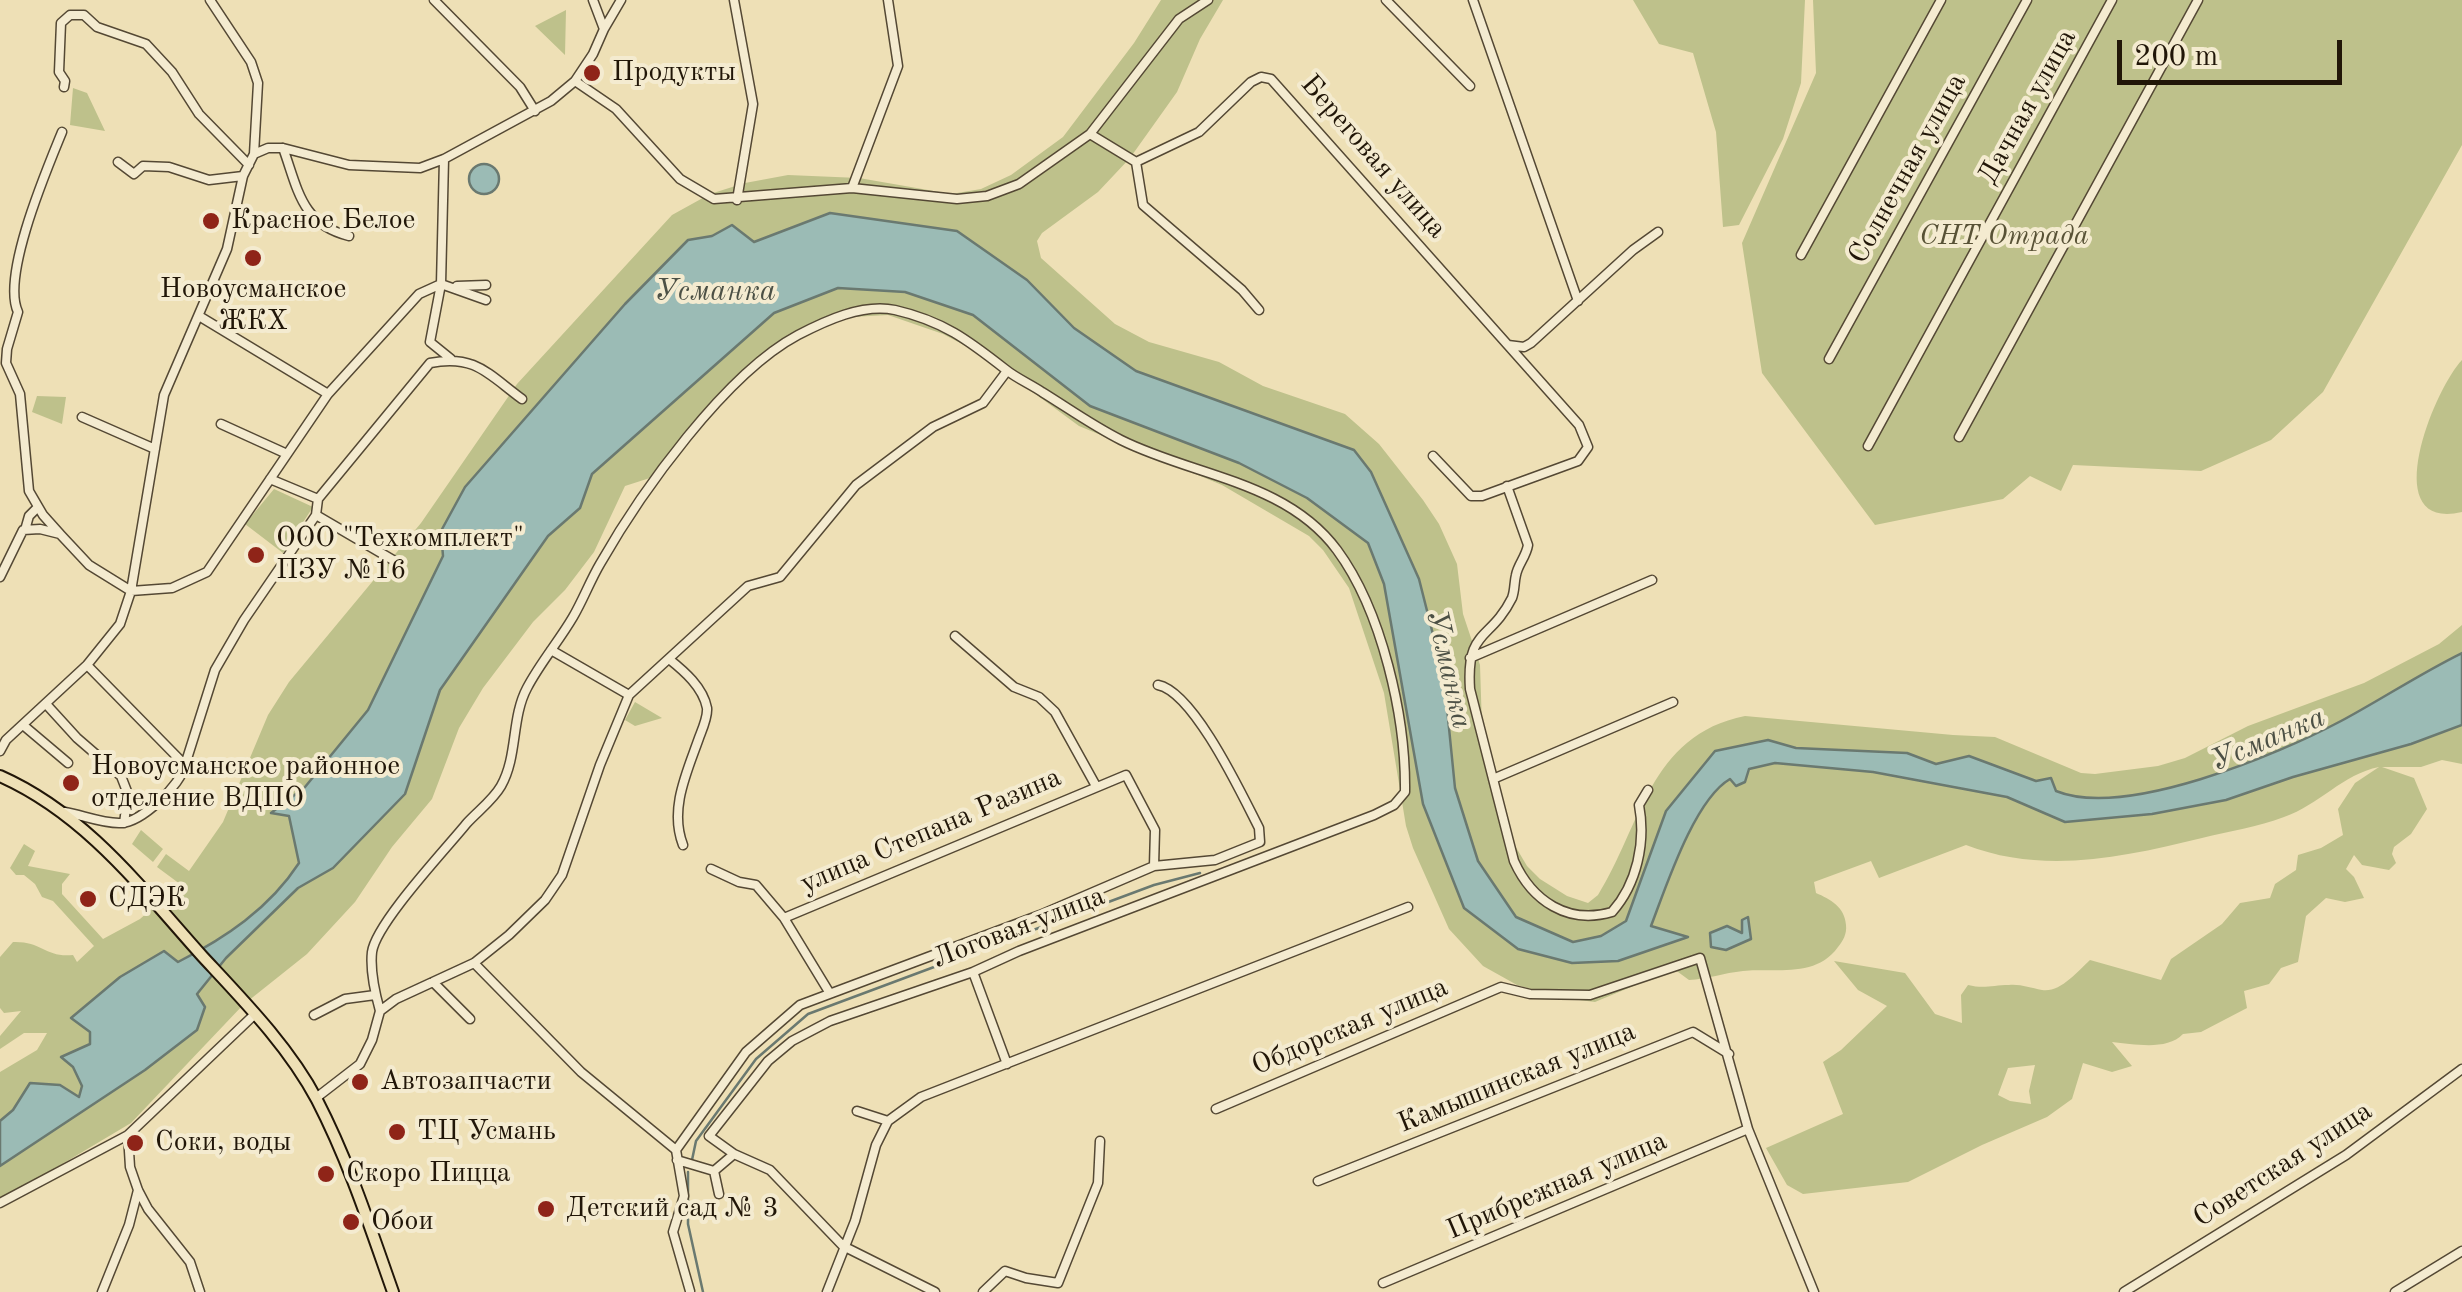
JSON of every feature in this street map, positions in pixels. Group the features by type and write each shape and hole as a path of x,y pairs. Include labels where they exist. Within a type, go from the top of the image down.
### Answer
{"main road":[{"path":"2,777 28,788 95,838 252,1011 292,1061 316,1098 350,1172 393,1292"}],"street":[{"path":"0,751 23,724 88,665 120,624 131,592 164,394 227,249 243,176 254,154 258,83 251,62 210,0"},
{"path":"434,0 520,87 535,111"},
{"path":"593,0 604,29"},
{"path":"254,154 282,148 349,164 420,168 444,160 535,111 575,81 621,0"},
{"path":"734,0 753,104 738,200"},
{"path":"852,188 898,66 888,0"},
{"path":"1386,0 1470,86"},
{"path":"1473,0 1578,300"},
{"path":"1800,255 1941,0"},
{"name":"Солнечная улица","path":"1829,359 2027,0"},
{"name":"Дачная улица","path":"1868,446 2112,0"},
{"path":"1959,437 2198,0"},
{"path":"575,81 616,109 680,178 714,199 852,188 957,200 987,196 1020,184 1090,134 1180,19 1206,1"},
{"path":"64,87 59,72 61,23 70,15 84,16 97,27 146,44 172,72 199,114 249,165"},
{"name":"Береговая улица","path":"1136,162 1199,132 1250,82 1261,77 1271,79 1508,344"},
{"path":"62,132 32,206 18,267 18,312 6,363 20,394 28,490 89,565 131,592 172,588 206,572 328,394 418,294 441,284 486,300"},
{"path":"1090,134 1136,162 1143,205 1242,290 1259,310"},
{"path":"282,148 306,210 331,232 349,236"},
{"path":"444,160 441,284 430,342 451,359"},
{"path":"118,162 134,174 143,166 169,167 209,180 243,176"},
{"path":"1508,344 1530,343 1658,232"},
{"path":"452,286 486,286"},
{"path":"316,1098 360,1064 372,1040 380,1011 372,951 381,929 499,791 509,771 525,691 636,506 718,401 762,360 794,337 860,311 889,308 956,331 1007,370 983,403 933,426 856,485 780,576 748,586 630,696 600,765 562,874 545,900 474,962 396,999 380,1011"},
{"path":"199,316 328,394"},
{"path":"1432,456 1471,496 1482,496 1578,460 1588,448 1579,425 1508,344"},
{"path":"64,812 124,824 138,818 182,778 215,670 244,620 316,515 318,498 430,364 466,360 483,368 522,399"},
{"name":"Логовая улица","path":"734,1154 708,1136 768,1061 792,1041 830,1020 973,972 1374,815 1394,804 1405,792 1394,693 1361,592 1336,548 1291,506 1125,442 1007,370"},
{"path":"82,416 155,450"},
{"path":"221,424 287,454"},
{"path":"270,479 318,498"},
{"path":"1507,486 1527,553 1516,572 1511,600 1480,638 1470,658 1470,689 1523,882 1556,909 1581,917 1612,912 1622,900 1640,850 1639,806 1648,790"},
{"path":"0,577 14,542 26,530 28,516 38,507"},
{"path":"316,515 393,560"},
{"path":"26,530 60,534"},
{"path":"1470,658 1652,580"},
{"name":"улица Степана Разина","path":"955,636 1014,687 1039,697 1055,712 1096,786"},
{"path":"551,650 630,696"},
{"path":"669,659 690,676 707,708 680,791 678,833 683,844"},
{"path":"88,665 185,765"},
{"path":"690,1292 674,1232 684,1196 676,1155 746,1052 800,1005 1040,915 1154,866 1216,860 1260,842 1259,828 1218,750 1190,709 1168,687 1158,685"},
{"path":"1493,779 1672,702"},
{"path":"46,704 76,738 121,776 128,794 124,824"},
{"path":"23,724 68,763"},
{"name":"улица Степана Разина","path":"784,918 1126,775 1155,830 1154,866"},
{"path":"0,790 2,777"},
{"name":"улица Степана Разина","path":"711,869 756,885 784,918 829,992"},
{"path":"826,1292 854,1222 876,1145 888,1121 921,1097 1408,907"},
{"name":"Обдорская улица","path":"1216,1109 1502,987 1530,994 1590,995 1700,958 1729,1054"},
{"path":"474,962 581,1072 676,1155 700,1169 714,1171 734,1154 770,1170 843,1246 935,1292"},
{"path":"973,972 1006,1064"},
{"path":"433,982 470,1019"},
{"path":"314,1015 345,999 375,995"},
{"path":"0,1202 129,1133 252,1011"},
{"name":"Камышинская улица","path":"1318,1181 1694,1032 1729,1054"},
{"path":"1729,1054 1748,1130 1814,1292"},
{"name":"Советская улица","path":"2124,1292 2346,1155 2462,1069"},
{"path":"857,1112 888,1121"},
{"name":"Прибрежная улица","path":"1383,1283 1748,1130"},
{"path":"129,1133 130,1167 138,1190 148,1209 190,1262 200,1292"},
{"path":"984,1292 1005,1271 1058,1283 1098,1183 1100,1141"},
{"path":"714,1171 719,1194"},
{"path":"102,1292 130,1225 138,1190"},
{"path":"2394,1292 2462,1252"}],"green space":[{"path":"1161,0 1223,0 1200,39 1177,92 1130,158 1098,192 1042,233 1037,241 1041,258 1115,324 1149,342 1219,362 1263,386 1345,414 1379,444 1439,524 1457,564 1463,614 1480,665 1482,727 1514,844 1540,879 1567,896 1588,903 1598,895 1652,787 1688,742 1713,726 1745,716 1995,737 2081,773 2095,774 2158,766 2185,758 2248,726 2364,683 2439,644 2462,625 2462,764 2442,760 2421,767 2382,767 2414,778 2427,809 2411,834 2394,847 2396,863 2389,870 2362,865 2354,855 2346,869 2364,898 2345,902 2326,898 2306,916 2298,962 2281,968 2269,984 2244,991 2247,1008 2201,1032 2183,1034 2168,1043 2112,1042 2132,1066 2112,1072 2083,1063 2072,1099 2047,1117 1908,1182 1803,1194 1787,1185 1766,1148 1843,1114 1823,1062 1887,1006 1858,990 1834,961 1905,973 1935,1014 1962,1023 1961,995 1968,985 2018,985 2049,990 2068,981 2090,960 2161,980 2171,959 2222,924 2240,903 2270,898 2275,884 2296,870 2298,855 2343,835 2338,809 2355,783 2379,767 2354,776 2284,817 2143,851 2054,861 1995,854 1966,845 1879,878 1871,861 1814,882 1816,893 1840,909 1846,928 1842,942 1829,957 1807,967 1743,971 1689,980 1674,969 1595,1002 1517,985 1483,966 1449,929 1406,826 1384,693 1349,588 1309,536 1222,485 1079,426 981,354 943,334 888,315 834,318 754,363 705,410 656,476 625,486 594,552 483,688 459,728 432,799 392,847 355,902 307,954 243,1005 131,1123 0,1201 0,1072 37,1050 47,1033 24,1033 0,1049 0,1036 21,1011 4,1013 0,1008 0,957 13,942 23,942 56,954 73,955 77,962 94,946 53,901 42,897 35,884 10,868 24,844 35,851 28,866 70,874 62,884 62,894 103,939 140,919 180,884 157,867 166,854 189,871 223,822 268,715 289,682 421,523 517,384 672,215 710,194 788,175 859,178 951,194 981,189 1011,175 1063,137 1134,43","holes":["2035,1065 2029,1091 2031,1104 1998,1095 2008,1068"]},
{"path":"1633,0 1805,0 1801,83 1783,139 1739,225 1723,227 1716,132 1693,53 1659,44"},
{"name":"СНТ Отрада","path":"1813,0 2462,0 2462,145 2323,392 2271,440 2201,471 2073,465 2061,491 2030,476 2003,499 1875,525 1762,373 1742,243 1816,73"},
{"path":"566,10 565,55 535,26"},
{"path":"73,88 87,93 105,131 70,125"},
{"path":"2462,360 2462,512 2436,512 2422,501 2417,480 2419,454 2438,399"},
{"path":"37,396 66,397 62,424 32,412"},
{"path":"274,489 313,507 283,553 245,524"},
{"path":"635,702 662,718 635,726 625,720"},
{"path":"141,830 163,849 153,862 132,844"}],"water":[{"path":"484,164 495,168 499,179 495,190 484,194 473,190 469,179 473,168"},
{"name":"Усманка","path":"830,213 957,231 1027,280 1074,328 1136,371 1354,450 1371,472 1419,579 1444,678 1455,788 1478,861 1516,917 1573,942 1601,936 1626,921 1666,811 1715,751 1768,740 1796,748 1907,753 1936,764 1969,756 2036,781 2051,778 2056,791 2085,797 2121,797 2200,779 2279,750 2341,721 2462,653 2462,725 2226,800 2152,814 2065,822 2007,797 1873,772 1775,763 1749,769 1745,782 1736,786 1730,779 1717,790 1693,824 1651,926 1688,937 1618,961 1572,963 1518,949 1464,908 1423,804 1384,584 1368,543 1307,498 1239,463 1090,406 973,315 905,292 838,288 774,313 592,474 580,508 548,536 440,690 405,794 333,868 298,888 226,958 197,994 205,1007 197,1030 145,1070 0,1166 0,1121 13,1110 30,1083 60,1085 79,1097 82,1086 73,1067 61,1057 90,1044 90,1032 71,1018 120,977 164,951 178,962 213,943 260,908 299,863 289,816 271,813 305,787 368,710 443,556 441,531 465,487 625,304 688,240 712,236 732,225 754,242"},
{"path":"1748,917 1751,939 1726,950 1711,947 1710,933 1727,926 1742,933 1742,920"}],"waterway":[{"path":"692,1160 696,1141 756,1059 808,1014 1154,885 1200,873"},
{"path":"688,1172 688,1224 703,1292"}],"place":[{"name":"Продукты","path":"592,73"},
{"name":"Красное Белое","path":"211,221"},
{"name":"Новоусманское ЖКХ","path":"253,258"},
{"name":"ООО \"Техкомплект\" ПЗУ №16","path":"256,555"},
{"name":"Новоусманское районное отделение ВДПО","path":"71,783"},
{"name":"СДЭК","path":"88,899"},
{"name":"Автозапчасти","path":"360,1082"},
{"name":"ТЦ Усмань","path":"397,1132"},
{"name":"Соки, воды","path":"135,1143"},
{"name":"Скоро Пицца","path":"326,1174"},
{"name":"Детский сад № 3","path":"546,1209"},
{"name":"Обои","path":"351,1222"}]}
